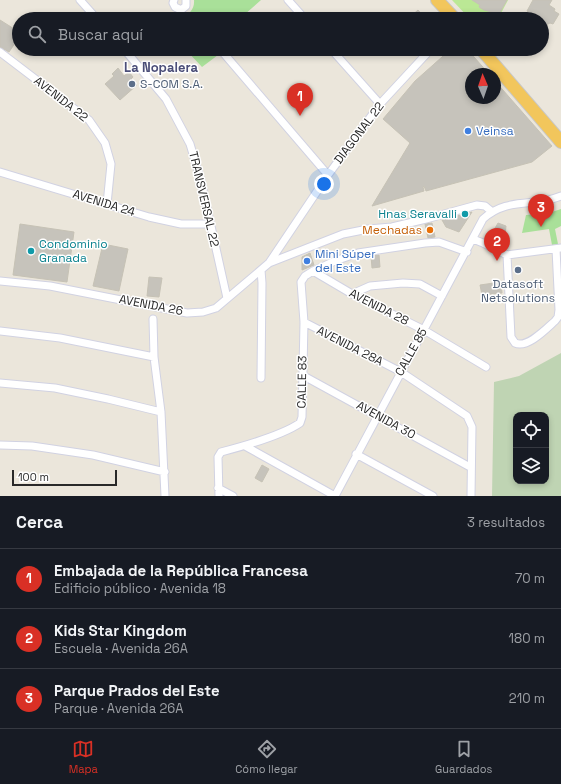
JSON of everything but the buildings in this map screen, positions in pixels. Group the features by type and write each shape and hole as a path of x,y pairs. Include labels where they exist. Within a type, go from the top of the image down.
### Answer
{"highway":[{"path":"437,0 448,12"},
{"path":"487,56 561,142"}],"street":[{"path":"80,0 91,12"},
{"path":"174,0 173,3 175,7 180,10 186,6 186,0"},
{"path":"288,0 299,12"},
{"name":"AVENIDA 22","path":"0,52 89,120 105,143 112,164 107,204"},
{"name":"TRANSVERSAL 22","path":"130,56 166,99 190,144 201,181 227,298"},
{"path":"226,56 328,174"},
{"path":"337,56 380,104"},
{"name":"DIAGONAL 22","path":"270,263 328,174 380,104 425,56"},
{"name":"AVENIDA 24","path":"0,172 148,217 181,224 210,224"},
{"path":"491,211 515,203 538,202 561,196"},
{"name":"AVENIDA 26","path":"0,281 50,286 187,313 203,312 216,308 270,263 344,234 368,229 392,227 477,205 485,206 491,211"},
{"name":"CALLE 85","path":"335,496 377,415 467,252 483,219 491,211"},
{"path":"473,239 507,255 558,248 558,317 528,343 517,344 512,337 507,255"},
{"path":"313,271 358,253 425,243 439,242 467,252"},
{"path":"261,270 261,378"},
{"name":"CALLE 83","path":"219,496 218,457 221,452 246,446 293,428 300,423 302,417 304,322 301,282 305,276 313,271"},
{"name":"AVENIDA 28","path":"313,271 352,294 424,330 486,367"},
{"path":"352,294 370,286 403,283 420,284 442,296"},
{"path":"153,319 154,357 161,412 165,496"},
{"name":"AVENIDA 28A","path":"304,322 401,372 467,416 472,426 470,466"},
{"path":"0,330 60,338 154,357"},
{"name":"AVENIDA 30","path":"302,375 470,466"},
{"path":"0,383 55,388 161,412"},
{"path":"0,445 32,446 93,455 165,472"},
{"path":"246,446 335,496"},
{"path":"356,454 433,496"},
{"path":"470,466 470,496"},
{"path":"218,488 233,496"}],"green space":[{"path":"194,0 261,0 247,12 190,12 194,4"},
{"path":"452,0 508,0 502,12 463,12"},
{"path":"192,56 217,56 202,67"},
{"path":"561,209 561,226 555,229 558,244 552,245 549,229 522,233 526,215 549,213"},
{"path":"561,353 561,496 492,496 494,382 519,376"}],"place":[{"name":"S-COM S.A.","path":"132,84"},
{"name":"Embajada de la República Francesa","path":"300,116"},
{"name":"Veinsa","path":"468,131"},
{"name":"Hnas Seravalli","path":"465,214"},
{"name":"Parque Prados del Este","path":"541,227"},
{"name":"Mechadas","path":"430,230"},
{"name":"Condominio Granada","path":"31,251"},
{"name":"Mini Súper del Este","path":"307,261"},
{"name":"Kids Star Kingdom","path":"497,261"},
{"name":"Datasoft Netsolutions","path":"518,270"}],"district":[{"name":"La Nopalera","path":"161,67"}]}
